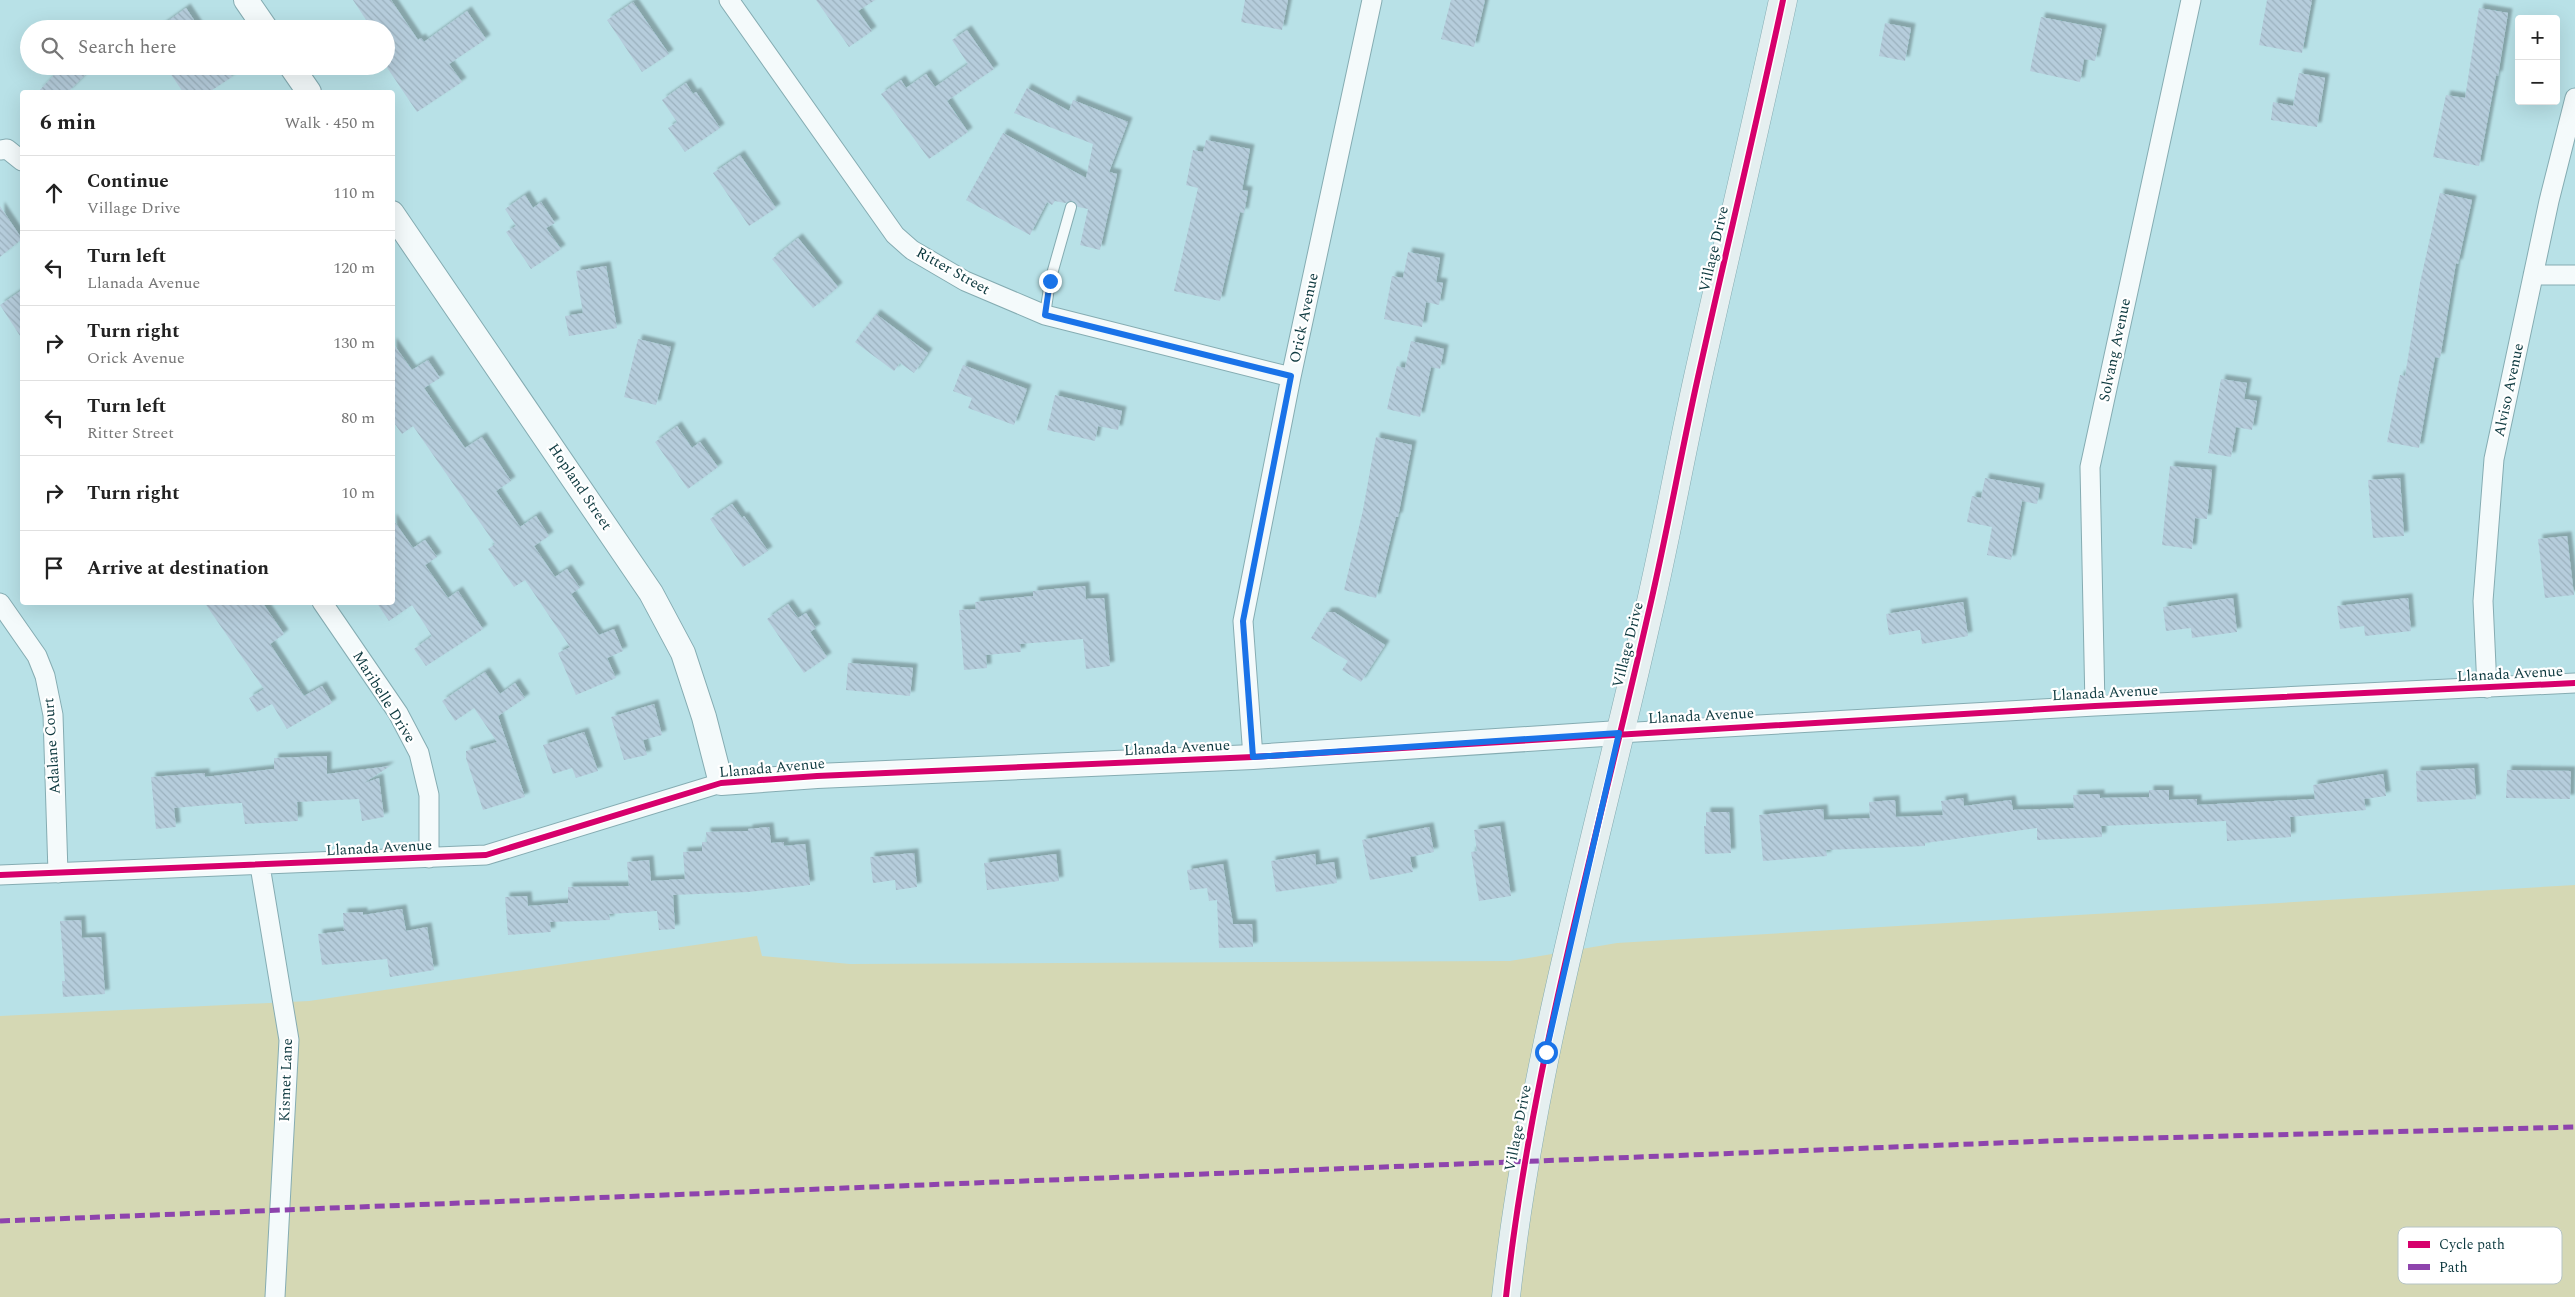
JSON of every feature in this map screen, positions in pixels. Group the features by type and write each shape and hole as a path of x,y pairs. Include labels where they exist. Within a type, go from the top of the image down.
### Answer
{"main road":[{"name":"Village Drive","path":"1506,1297 1523,1163 1574,925 1647,619 1698,379 1783,0"}],"street":[{"path":"246,0 260,20"},
{"name":"Ritter Street","path":"729,0 896,235 912,250 965,282 1045,315 1291,376"},
{"name":"Orick Avenue","path":"1253,757 1243,621 1291,376 1372,0"},
{"name":"Solvang Avenue","path":"2095,706 2090,468 2191,0"},
{"path":"298,75 309,90"},
{"name":"Alviso Avenue","path":"2487,688 2483,601 2494,459 2533,275 2575,98"},
{"path":"4,150 20,160"},
{"name":"Hopland Street","path":"395,217 651,593 683,654 704,717 721,783"},
{"path":"2533,275 2575,275"},
{"name":"Adalane Court","path":"0,603 37,656 45,676 53,714 58,873"},
{"name":"Maribelle Drive","path":"324,605 398,713 419,753 429,795 429,858"},
{"name":"Llanada Avenue","path":"0,875 187,866 260,866 486,855 721,783 817,776 1253,757 1619,733 2095,706 2575,683"},
{"name":"Kismet Lane","path":"260,866 289,1040 275,1297"}],"lane":[{"path":"1045,315 1050,281 1071,207"}],"green space":[{"path":"2575,885 2575,1297 0,1297 0,1016 309,1001 757,936 762,956 850,964 1510,961 1617,943"}],"building":[{"path":"353,0 391,0 418,40 421,38 424,42 467,11 486,39 449,64 462,82 417,112 392,75 395,75 395,20 366,20"},
{"path":"816,0 875,0 858,11 872,31 849,47"},
{"path":"1245,0 1288,0 1282,30 1241,22"},
{"path":"1451,0 1485,0 1474,47 1441,39"},
{"path":"2267,0 2312,0 2302,53 2259,45"},
{"path":"633,2 669,54 642,72 607,20"},
{"path":"186,8 194,20 169,20"},
{"path":"2479,8 2508,13 2498,76 2496,75 2479,166 2433,157 2446,95 2465,98"},
{"path":"2041,17 2102,29 2095,61 2084,59 2080,82 2030,71"},
{"path":"1885,23 1911,28 1905,61 1879,56"},
{"path":"967,30 994,69 947,101 968,132 929,159 881,94 901,80 906,88 926,74 935,87 968,64 952,40"},
{"path":"2299,73 2325,78 2317,127 2271,120 2273,102 2293,106"},
{"path":"54,75 85,75 70,90 40,90"},
{"path":"171,75 231,75 232,77 212,90 182,90"},
{"path":"686,83 693,94 696,92 720,128 685,152 668,128 677,122 662,100"},
{"path":"1027,88 1069,111 1073,100 1128,122 1109,172 1117,174 1100,250 1080,245 1088,209 1078,207 1073,201 1065,203 1055,201 1052,205 1047,202 1030,235 966,200 1003,133 1086,178 1093,144 1014,113"},
{"path":"1206,140 1250,149 1242,190 1248,191 1244,213 1240,212 1220,301 1174,291 1198,188 1186,185 1193,150 1203,152"},
{"path":"740,155 776,208 749,226 713,173"},
{"path":"2440,193 2472,200 2458,264 2456,263 2440,358 2435,357 2419,448 2387,442 2400,375 2405,376 2420,283"},
{"path":"525,195 533,208 541,202 555,223 546,228 561,249 531,269 506,232 516,226 505,209"},
{"path":"0,206 20,236 20,241 0,257"},
{"path":"798,238 838,287 813,308 772,259"},
{"path":"1408,252 1440,258 1436,282 1443,283 1439,305 1426,302 1422,327 1384,319 1392,276 1403,278"},
{"path":"606,266 617,328 569,336 565,316 583,313 576,271"},
{"path":"20,291 20,336 0,305"},
{"path":"876,314 928,353 914,373 900,363 894,371 855,342"},
{"path":"638,339 671,347 656,405 624,397"},
{"path":"1411,341 1444,349 1440,369 1431,367 1420,417 1387,409 1397,366 1405,368"},
{"path":"395,346 412,370 428,360 440,378 424,388 447,422 465,448 482,437 511,481 496,491 520,527 536,516 549,536 534,546 555,577 567,569 580,588 571,594 599,635 614,629 623,651 607,658 616,678 576,695 558,653 570,647 525,580 514,587 488,549 495,544 413,426 402,434 395,424"},
{"path":"963,365 1027,389 1014,425 968,408 972,398 953,391"},
{"path":"2221,379 2247,383 2244,399 2257,401 2252,430 2236,427 2231,457 2208,453"},
{"path":"1055,395 1122,411 1118,430 1098,426 1095,441 1047,430"},
{"path":"677,426 692,448 700,442 718,467 688,489 655,442"},
{"path":"1376,437 1412,445 1398,517 1396,517 1376,598 1344,590 1363,510"},
{"path":"2170,466 2212,470 2207,519 2195,518 2192,549 2162,545"},
{"path":"1985,478 2040,488 2037,504 2022,501 2011,560 1987,555 1992,527 1967,522 1972,496 1981,498"},
{"path":"2400,478 2404,536 2373,538 2368,480"},
{"path":"732,504 742,518 744,516 768,551 743,567 710,519"},
{"path":"395,522 413,548 425,540 437,557 425,565 448,598 458,591 483,629 426,666 414,649 432,636 412,605 389,621 378,605 395,605"},
{"path":"2567,536 2574,595 2545,598 2538,539"},
{"path":"1085,586 1086,599 1104,598 1110,666 1086,669 1083,639 1020,644 1021,652 986,655 987,668 964,670 959,610 976,609 975,602 1033,596 1033,591"},
{"path":"2233,598 2237,632 2192,638 2191,628 2166,631 2163,607"},
{"path":"2408,598 2411,631 2365,636 2364,626 2340,629 2337,606"},
{"path":"1963,602 1968,636 1922,644 1920,630 1889,635 1886,614"},
{"path":"788,604 798,618 806,613 816,628 810,632 827,657 804,673 767,619"},
{"path":"206,605 264,605 284,634 270,644 304,696 322,686 332,703 287,729 272,704 257,712 249,698 264,689"},
{"path":"1327,612 1334,612 1385,645 1361,682 1342,670 1348,661 1311,638"},
{"path":"848,663 913,668 910,696 846,690"},
{"path":"485,672 500,694 515,683 525,698 498,716 525,797 483,810 466,758 466,751 497,742 474,708 455,721 442,701"},
{"path":"654,704 662,735 643,740 647,755 624,760 611,717"},
{"path":"584,732 598,771 576,778 572,768 553,774 543,745"},
{"path":"327,756 327,774 390,766 364,783 379,778 384,817 362,821 359,799 297,802 298,821 245,824 242,803 220,804 174,808 176,827 156,829 151,777 205,773 205,777 274,769 274,758"},
{"path":"2474,768 2476,799 2417,802 2416,771"},
{"path":"2507,770 2571,771 2570,799 2506,798"},
{"path":"2383,774 2386,796 2364,799 2366,810 2290,817 2291,837 2227,841 2226,821 2101,826 2102,837 2037,840 2037,828 1925,843 1925,846 1826,850 1827,856 1763,861 1759,815 1823,809 1824,820 1870,818 1869,802 1895,800 1896,817 1943,815 1941,801 1963,798 1964,806 2011,800 2013,810 2074,808 2073,795 2100,794 2100,798 2149,797 2149,790 2169,790 2169,800 2197,799 2197,805 2315,799 2313,785"},
{"path":"1706,812 1729,812 1731,853 1705,854 1704,826 1706,826"},
{"path":"1500,826 1511,896 1479,901 1471,852 1477,851 1474,830"},
{"path":"769,827 771,843 784,842 784,846 805,844 810,885 748,892 673,895 675,929 659,930 657,911 609,914 610,920 550,922 551,932 508,935 505,897 527,896 528,906 568,903 568,887 629,886 627,862 649,860 651,881 685,879 683,852 702,851 702,842 707,842 706,832 748,831 748,829"},
{"path":"1429,827 1434,852 1410,857 1413,872 1370,880 1362,840"},
{"path":"914,853 917,887 896,890 895,880 873,883 870,857"},
{"path":"1056,854 1059,881 987,890 984,863"},
{"path":"1315,854 1316,865 1334,862 1337,883 1276,892 1271,861"},
{"path":"1223,864 1233,924 1252,924 1253,947 1219,948 1217,900 1209,901 1207,888 1190,890 1187,870"},
{"path":"402,909 406,931 427,927 434,970 390,977 387,959 322,965 318,934 344,931 343,913 363,912 363,915"},
{"path":"81,920 82,938 101,937 105,994 63,997 62,981 65,981 60,921"}],"marked path":[{"path":"0,1221 2074,1140 2575,1127"}],"cycle path":[{"path":"1506,1297 1517,1211 1548,1041 1654,589 1698,377 1783,0"},
{"path":"0,875 486,855 721,783 817,776 1253,757 2095,706 2575,683"}],"route":[{"path":"1050,281 1045,315 1291,376 1243,621 1253,757 1619,733 1546,1052"}]}
